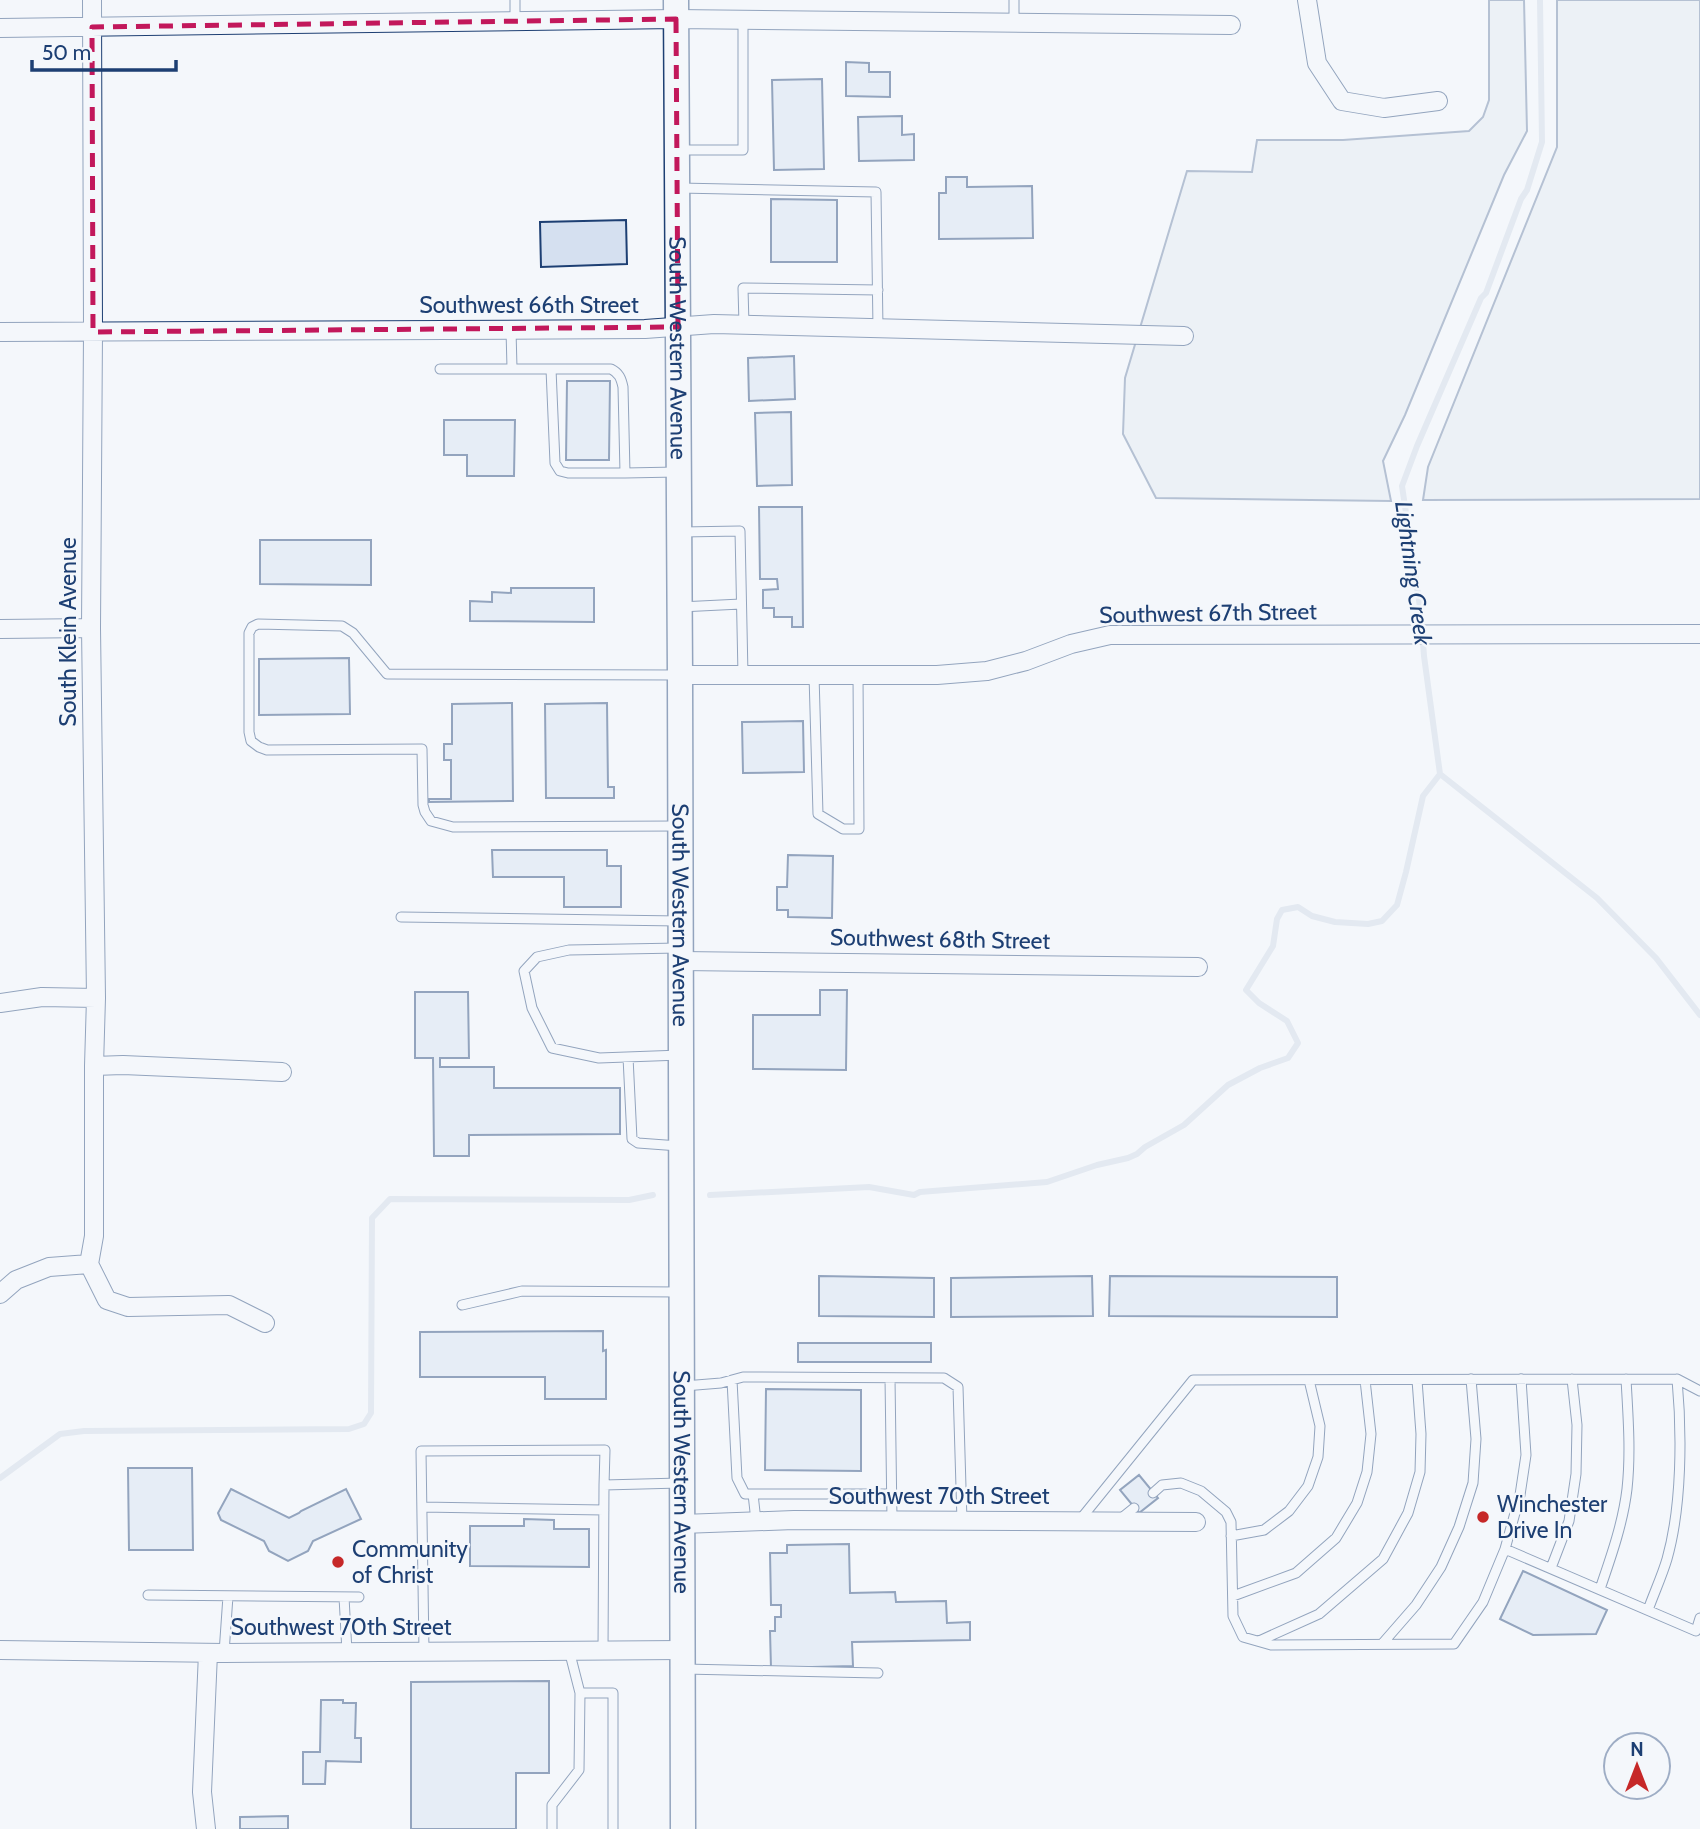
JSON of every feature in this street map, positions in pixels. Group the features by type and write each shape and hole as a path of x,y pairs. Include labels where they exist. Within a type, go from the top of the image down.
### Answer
{"main road":[{"name":"South Western Avenue","path":"676,9 681,674 683,1829"}],"street":[{"name":"South Klein Avenue","path":"89,1264 94,1236 96,998 91,628 92,0"},
{"path":"1307,0 1317,63 1342,101 1384,108 1438,101"},
{"path":"0,28 515,21 676,9 743,19 1231,25"},
{"name":"Southwest 66th Street","path":"0,332 645,329 715,324 1184,336"},
{"path":"0,629 91,628"},
{"name":"Southwest 67th Street","path":"681,674 937,675 987,671 1026,661 1071,644 1111,635 1700,634"},
{"name":"Southwest 68th Street","path":"681,955 1198,967"},
{"path":"0,1003 43,997 96,998"},
{"path":"94,1066 282,1072"},
{"path":"0,1294 16,1280 49,1267 89,1264 107,1300 128,1307 229,1305 265,1323"},
{"name":"Southwest 70th Street","path":"682,1524 755,1521 1196,1522"},
{"name":"Southwest 70th Street","path":"0,1650 216,1653 603,1650 682,1660"},
{"path":"206,1829 202,1792 216,1653"}],"lane":[{"path":"515,0 515,21"},
{"path":"1014,0 1014,23"},
{"path":"677,150 743,150 743,19"},
{"path":"677,188 876,191 878,328"},
{"path":"744,325 743,288 878,290"},
{"path":"511,330 512,368"},
{"path":"440,369 611,369 617,372 623,387 625,473"},
{"path":"551,369 555,463 560,471 679,472"},
{"path":"680,532 740,531 743,674"},
{"path":"680,607 741,604"},
{"path":"681,674 387,674 353,633 342,626 258,624 252,627 249,633 250,741 259,747 268,750 422,749 422,805 425,813 431,821 453,827 681,826"},
{"path":"814,675 818,814 843,829 859,829 858,675"},
{"path":"401,917 681,921"},
{"path":"681,955 569,950 537,957 524,971 532,1008 552,1048 599,1058 681,1055"},
{"path":"628,1057 632,1139 638,1143 681,1146"},
{"path":"462,1305 522,1291 681,1292"},
{"path":"681,1386 721,1383 743,1377 944,1378 958,1387 962,1521"},
{"path":"890,1378 892,1521"},
{"path":"1382,1644 1416,1605 1435,1577 1459,1527 1473,1482 1476,1439 1471,1379"},
{"path":"1153,1493 1162,1485 1181,1483 1201,1492 1226,1511 1231,1522 1233,1616 1243,1637 1271,1645 1454,1644 1483,1602 1505,1549 1520,1495 1526,1455 1521,1379"},
{"path":"1551,1568 1569,1521 1576,1474 1577,1425 1572,1379"},
{"path":"1600,1590 1615,1543 1626,1492 1630,1444 1626,1379"},
{"path":"1648,1610 1667,1558 1676,1510 1681,1424 1677,1379"},
{"path":"1079,1521 1193,1380 1677,1379 1700,1391"},
{"path":"732,1380 737,1478 744,1494 892,1494"},
{"path":"1231,1536 1264,1530 1289,1511 1308,1486 1318,1457 1320,1426 1309,1380"},
{"path":"1233,1597 1296,1573 1336,1538 1357,1503 1367,1472 1371,1434 1365,1380"},
{"path":"1259,1642 1319,1614 1383,1559 1408,1513 1420,1472 1421,1434 1417,1380"},
{"path":"424,1651 421,1451 605,1450 603,1650"},
{"path":"604,1485 682,1483"},
{"path":"753,1494 755,1521"},
{"path":"422,1507 604,1510"},
{"path":"1118,1521 1134,1508"},
{"path":"1505,1549 1698,1632 1700,1618"},
{"path":"148,1595 359,1597"},
{"path":"216,1653 228,1596"},
{"path":"344,1597 347,1652"},
{"path":"552,1829 552,1805 579,1770 580,1693 569,1650"},
{"path":"682,1660 878,1673"},
{"path":"580,1693 612,1693 613,1829"}],"highlighted area":[{"path":"676,19 678,327 93,332 92,27"}],"shaded area":[{"path":"1489,0 1524,0 1527,131 1504,175 1405,415 1383,461 1391,501 1156,498 1123,434 1125,378 1187,171 1252,172 1257,140 1343,140 1469,131 1483,117 1489,100"},
{"path":"1557,0 1700,0 1700,499 1423,500 1428,467 1557,147"}],"building":[{"path":"846,62 869,63 869,72 890,72 890,97 846,96"},
{"path":"822,79 824,169 774,170 772,80"},
{"path":"902,116 902,135 914,134 914,160 859,161 858,117"},
{"path":"946,177 967,177 967,187 1032,186 1033,238 939,239 939,193 946,193"},
{"path":"771,199 837,200 837,262 771,262"},
{"path":"626,220 627,264 541,267 540,222"},
{"path":"794,356 795,399 749,401 748,358"},
{"path":"567,381 610,381 609,460 566,460"},
{"path":"791,412 792,485 757,486 755,413"},
{"path":"444,420 515,420 514,476 467,476 467,455 444,455"},
{"path":"759,507 802,507 803,627 792,627 792,617 774,617 774,608 763,608 763,590 778,589 777,579 760,579"},
{"path":"260,540 371,540 371,585 260,584"},
{"path":"511,588 594,588 594,622 470,621 470,601 492,602 492,592 511,593"},
{"path":"349,658 350,714 259,715 259,659"},
{"path":"512,703 513,801 429,802 429,799 451,799 451,760 444,760 444,744 452,744 452,704"},
{"path":"607,703 608,787 614,787 614,798 546,798 545,704"},
{"path":"803,721 804,772 743,773 742,722"},
{"path":"492,850 607,850 607,866 621,866 621,907 564,907 564,877 493,877"},
{"path":"788,855 833,856 832,918 788,917 788,910 777,910 777,887 787,887"},
{"path":"820,990 847,990 846,1070 753,1069 753,1015 820,1015"},
{"path":"415,992 468,992 469,1058 440,1058 440,1067 494,1067 494,1088 620,1088 620,1134 469,1135 469,1156 434,1156 433,1058 415,1058"},
{"path":"819,1276 934,1278 934,1317 819,1316"},
{"path":"1092,1276 1093,1316 951,1317 951,1278"},
{"path":"1110,1276 1337,1277 1337,1317 1109,1316"},
{"path":"603,1331 603,1351 606,1350 606,1399 545,1399 545,1377 420,1377 420,1332"},
{"path":"798,1343 931,1343 931,1362 798,1362"},
{"path":"766,1389 861,1390 861,1471 765,1470"},
{"path":"128,1468 192,1468 193,1550 129,1550"},
{"path":"1139,1475 1158,1498 1139,1513 1120,1490"},
{"path":"231,1489 289,1518 346,1489 361,1519 313,1541 308,1551 288,1561 269,1551 264,1541 221,1520 218,1513"},
{"path":"524,1519 554,1520 554,1529 589,1529 589,1567 470,1566 470,1526 524,1526"},
{"path":"849,1544 850,1593 895,1592 896,1602 946,1601 947,1623 970,1622 970,1640 852,1642 853,1666 771,1668 770,1631 775,1631 775,1617 781,1617 781,1605 771,1605 770,1553 787,1553 787,1545"},
{"path":"1523,1571 1607,1610 1596,1634 1533,1635 1500,1619"},
{"path":"549,1681 549,1773 516,1773 516,1829 411,1829 411,1682"},
{"path":"321,1700 356,1703 355,1738 361,1738 361,1762 326,1761 325,1784 303,1784 303,1752 320,1752"},
{"path":"288,1816 288,1829 240,1829 240,1817"}],"waterway":[{"name":"Lightning Creek","path":"1540,0 1542,142 1527,190 1521,199 1486,293 1481,298 1402,486 1440,774 1597,898 1656,958 1700,1015"},
{"path":"710,1195 869,1187 914,1195 920,1192 1047,1182 1137,1154 1184,1125 1228,1085 1260,1068 1288,1058 1298,1043 1287,1021 1259,1003 1246,990 1273,946 1277,919 1282,910 1298,907 1312,916 1335,922 1368,924 1382,921 1397,905 1423,796 1440,774"},
{"path":"0,1478 60,1434 84,1431 349,1429 364,1424 371,1413 372,1218 390,1199 629,1200 653,1195"}],"place":[{"name":"Winchester Drive In","path":"1483,1517"},
{"name":"Community of Christ","path":"338,1562"}]}
